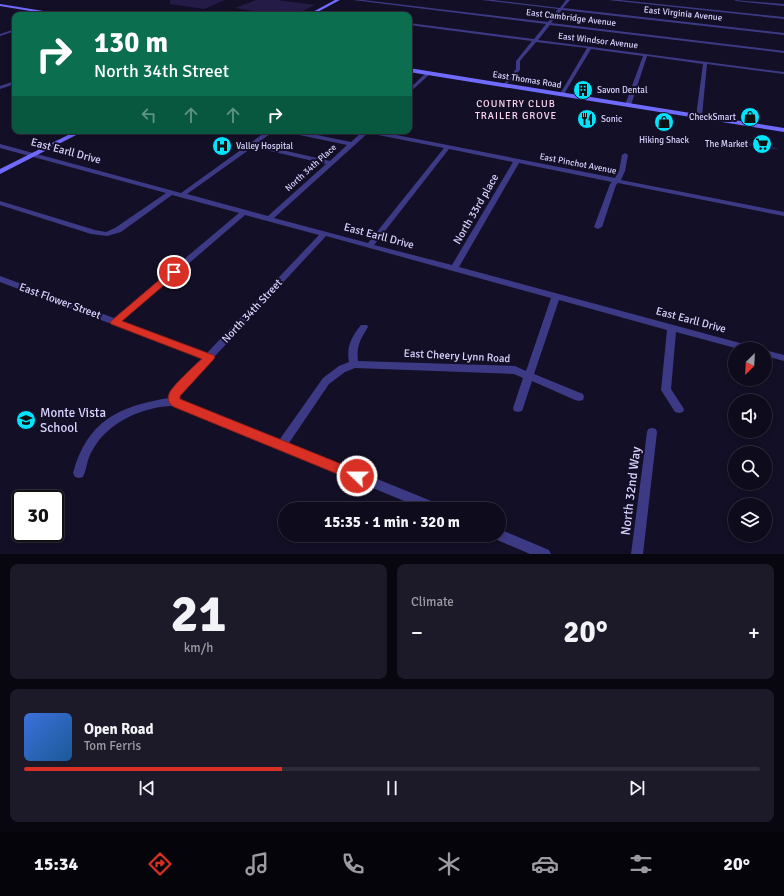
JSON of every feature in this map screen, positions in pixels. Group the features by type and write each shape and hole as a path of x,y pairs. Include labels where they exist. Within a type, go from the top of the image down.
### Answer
{"main road":[{"path":"315,12 338,0"},
{"path":"0,5 43,12"},
{"name":"East Thomas Road","path":"412,70 784,130"},
{"path":"0,172 75,134"}],"street":[{"name":"East Cambridge Avenue","path":"355,0 784,52"},
{"name":"East Virginia Avenue","path":"484,0 784,34"},
{"path":"505,85 518,69 518,61 568,0"},
{"path":"610,0 784,18"},
{"path":"736,0 784,5"},
{"name":"East Windsor Avenue","path":"412,24 784,73"},
{"path":"412,29 417,25"},
{"path":"0,35 12,31"},
{"path":"562,94 589,48"},
{"path":"628,105 645,55"},
{"path":"699,116 705,63"},
{"path":"412,89 429,73"},
{"path":"0,88 12,83"},
{"path":"182,195 267,134"},
{"path":"304,134 352,144"},
{"name":"North 34th Place","path":"269,219 364,134"},
{"name":"East Pinchot Avenue","path":"382,134 784,214"},
{"path":"251,145 331,163"},
{"name":"East Earll Drive","path":"0,146 728,343"},
{"path":"369,246 448,147"},
{"path":"598,228 613,184 617,181 625,155"},
{"name":"North 33rd place","path":"454,269 517,161"},
{"path":"0,203 101,234 110,233 123,227 172,192"},
{"path":"115,322 244,212"},
{"name":"North 34th Street","path":"174,401 174,394 324,234"},
{"name":"East Flower Street","path":"0,279 209,357"},
{"path":"518,408 556,296"},
{"path":"282,445 326,381 342,369 354,364 351,348 359,332 364,327"},
{"path":"672,328 666,390 679,409"},
{"path":"772,355 784,358"},
{"name":"East Cheery Lynn Road","path":"354,364 515,370 579,398"},
{"path":"79,473 87,449 95,437 104,428 129,412 142,407 174,401 178,404 420,502"},
{"name":"North 32nd Way","path":"637,554 652,432"},
{"path":"506,538 546,554"}],"building":[{"path":"170,0 225,0 204,9 170,4"},
{"path":"256,0 277,0 315,5 300,12 259,12 235,8"},
{"name":"The Market","path":"761,140 778,149 743,145"}],"place":[{"name":"Savon Dental","path":"583,90"},
{"name":"CheckSmart","path":"750,117"},
{"name":"Sonic","path":"587,119"},
{"name":"Hiking Shack","path":"664,122"},
{"name":"The Market","path":"762,144"},
{"name":"Valley Hospital","path":"222,146"},
{"name":"Monte Vista School","path":"26,420"}],"district":[{"name":"COUNTRY CLUB TRAILER GROVE","path":"516,110"}],"route":[{"path":"174,272 115,322 209,357 174,394 174,401 178,404 251,432 357,476"}]}
